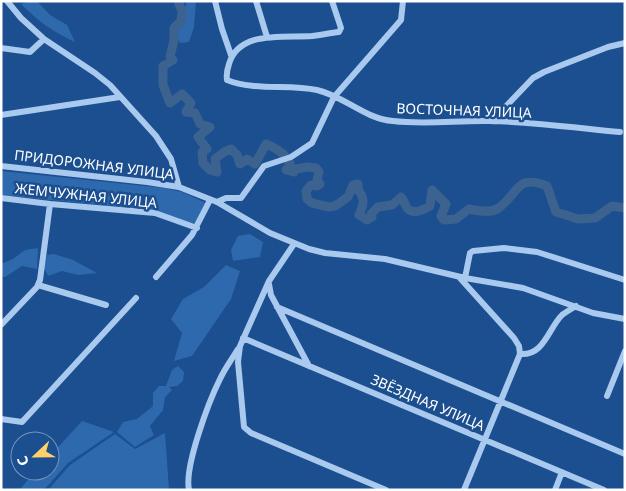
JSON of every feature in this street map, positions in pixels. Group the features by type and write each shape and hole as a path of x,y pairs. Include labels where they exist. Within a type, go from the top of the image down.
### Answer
{"street":[{"path":"7,1 21,18 44,40 95,73 120,97 156,136 171,159 179,187"},
{"path":"215,1 222,29 232,55 253,41 267,37 312,36 339,32 341,28 332,1"},
{"path":"256,1 267,37"},
{"path":"156,276 185,244 214,201 226,198 240,198 264,166 291,157 312,143 334,97 401,20 403,1"},
{"path":"1,48 30,52 44,40"},
{"path":"492,121 534,78 544,72 608,47 625,43"},
{"name":"ВОСТОЧНАЯ УЛИЦА","path":"232,55 226,74 227,80 256,86 305,88 319,91 374,116 392,121 492,121 620,132"},
{"path":"1,115 120,97"},
{"name":"ПРИДОРОЖНАЯ УЛИЦА","path":"1,166 179,187 214,201 294,244 325,253 385,259 462,278 523,288 593,313 625,319"},
{"name":"ЖЕМЧУЖНАЯ УЛИЦА","path":"1,198 155,213 197,228"},
{"path":"1,325 38,284 42,270 50,204"},
{"path":"188,490 189,463 220,380 240,346 269,281 294,244"},
{"path":"464,490 520,354 519,346 514,338 462,278 470,253 473,251 504,248 537,252 625,280"},
{"path":"269,281 268,288 309,366"},
{"path":"38,284 106,305"},
{"path":"1,419 22,422 136,298"},
{"path":"520,354 537,350 562,316 576,306"},
{"name":"ЗВЁЗДНАЯ УЛИЦА","path":"277,307 625,454"},
{"name":"ЗВЁЗДНАЯ УЛИЦА","path":"243,338 604,490"},
{"path":"240,346 238,362 244,427 251,433 386,490"},
{"path":"607,396 625,351"},
{"path":"555,490 562,472"}],"shaded area":[{"path":"37,1 50,15 67,25 75,42 46,26 21,4"},
{"path":"187,1 196,1 194,27 189,42 180,43 177,35"},
{"path":"1,171 164,188 182,192 206,203 196,224 132,208 1,195"},
{"path":"250,234 263,242 260,257 233,261 231,250 238,236"},
{"path":"38,248 37,269 22,266 5,277 1,276 1,264 13,259 25,250"},
{"path":"54,254 73,260 97,273 78,275 62,271 48,276 44,268 47,255"},
{"path":"226,265 240,271 231,299 192,356 174,361 182,333 171,319 183,299 204,287"},
{"path":"178,366 184,372 183,381 177,386 169,387 172,390 165,397 163,410 150,426 154,435 135,447 117,432 123,422 137,419 153,406 153,393 159,386 166,386 172,370"},
{"path":"82,421 114,432 68,463 60,472 60,445"},
{"path":"165,433 169,490 48,490 56,481 60,481 60,476 70,465 115,434 135,449"},
{"path":"27,481 52,481 44,490 19,490"}],"waterway":[{"path":"178,1 182,11 181,21 174,28 174,40 170,57 173,60 163,66 163,85 170,103 182,94 191,103 186,112 195,113 200,124 210,127 198,137 207,149 202,152 203,163 210,170 217,172 215,159 231,149 237,155 240,164 247,159 255,164 266,144 277,149 286,157 290,164 286,170 294,172 296,169 316,168 319,172 317,180 320,184 317,186 311,185 306,191 307,199 312,203 329,207 335,206 348,197 353,185 358,184 358,190 363,202 359,215 367,220 372,217 371,214 378,207 392,205 401,197 409,210 418,211 425,209 430,206 432,190 446,204 441,216 444,220 456,219 469,209 493,211 500,207 519,186 530,182 547,186 556,212 578,219 595,218 612,206 625,208"}]}
